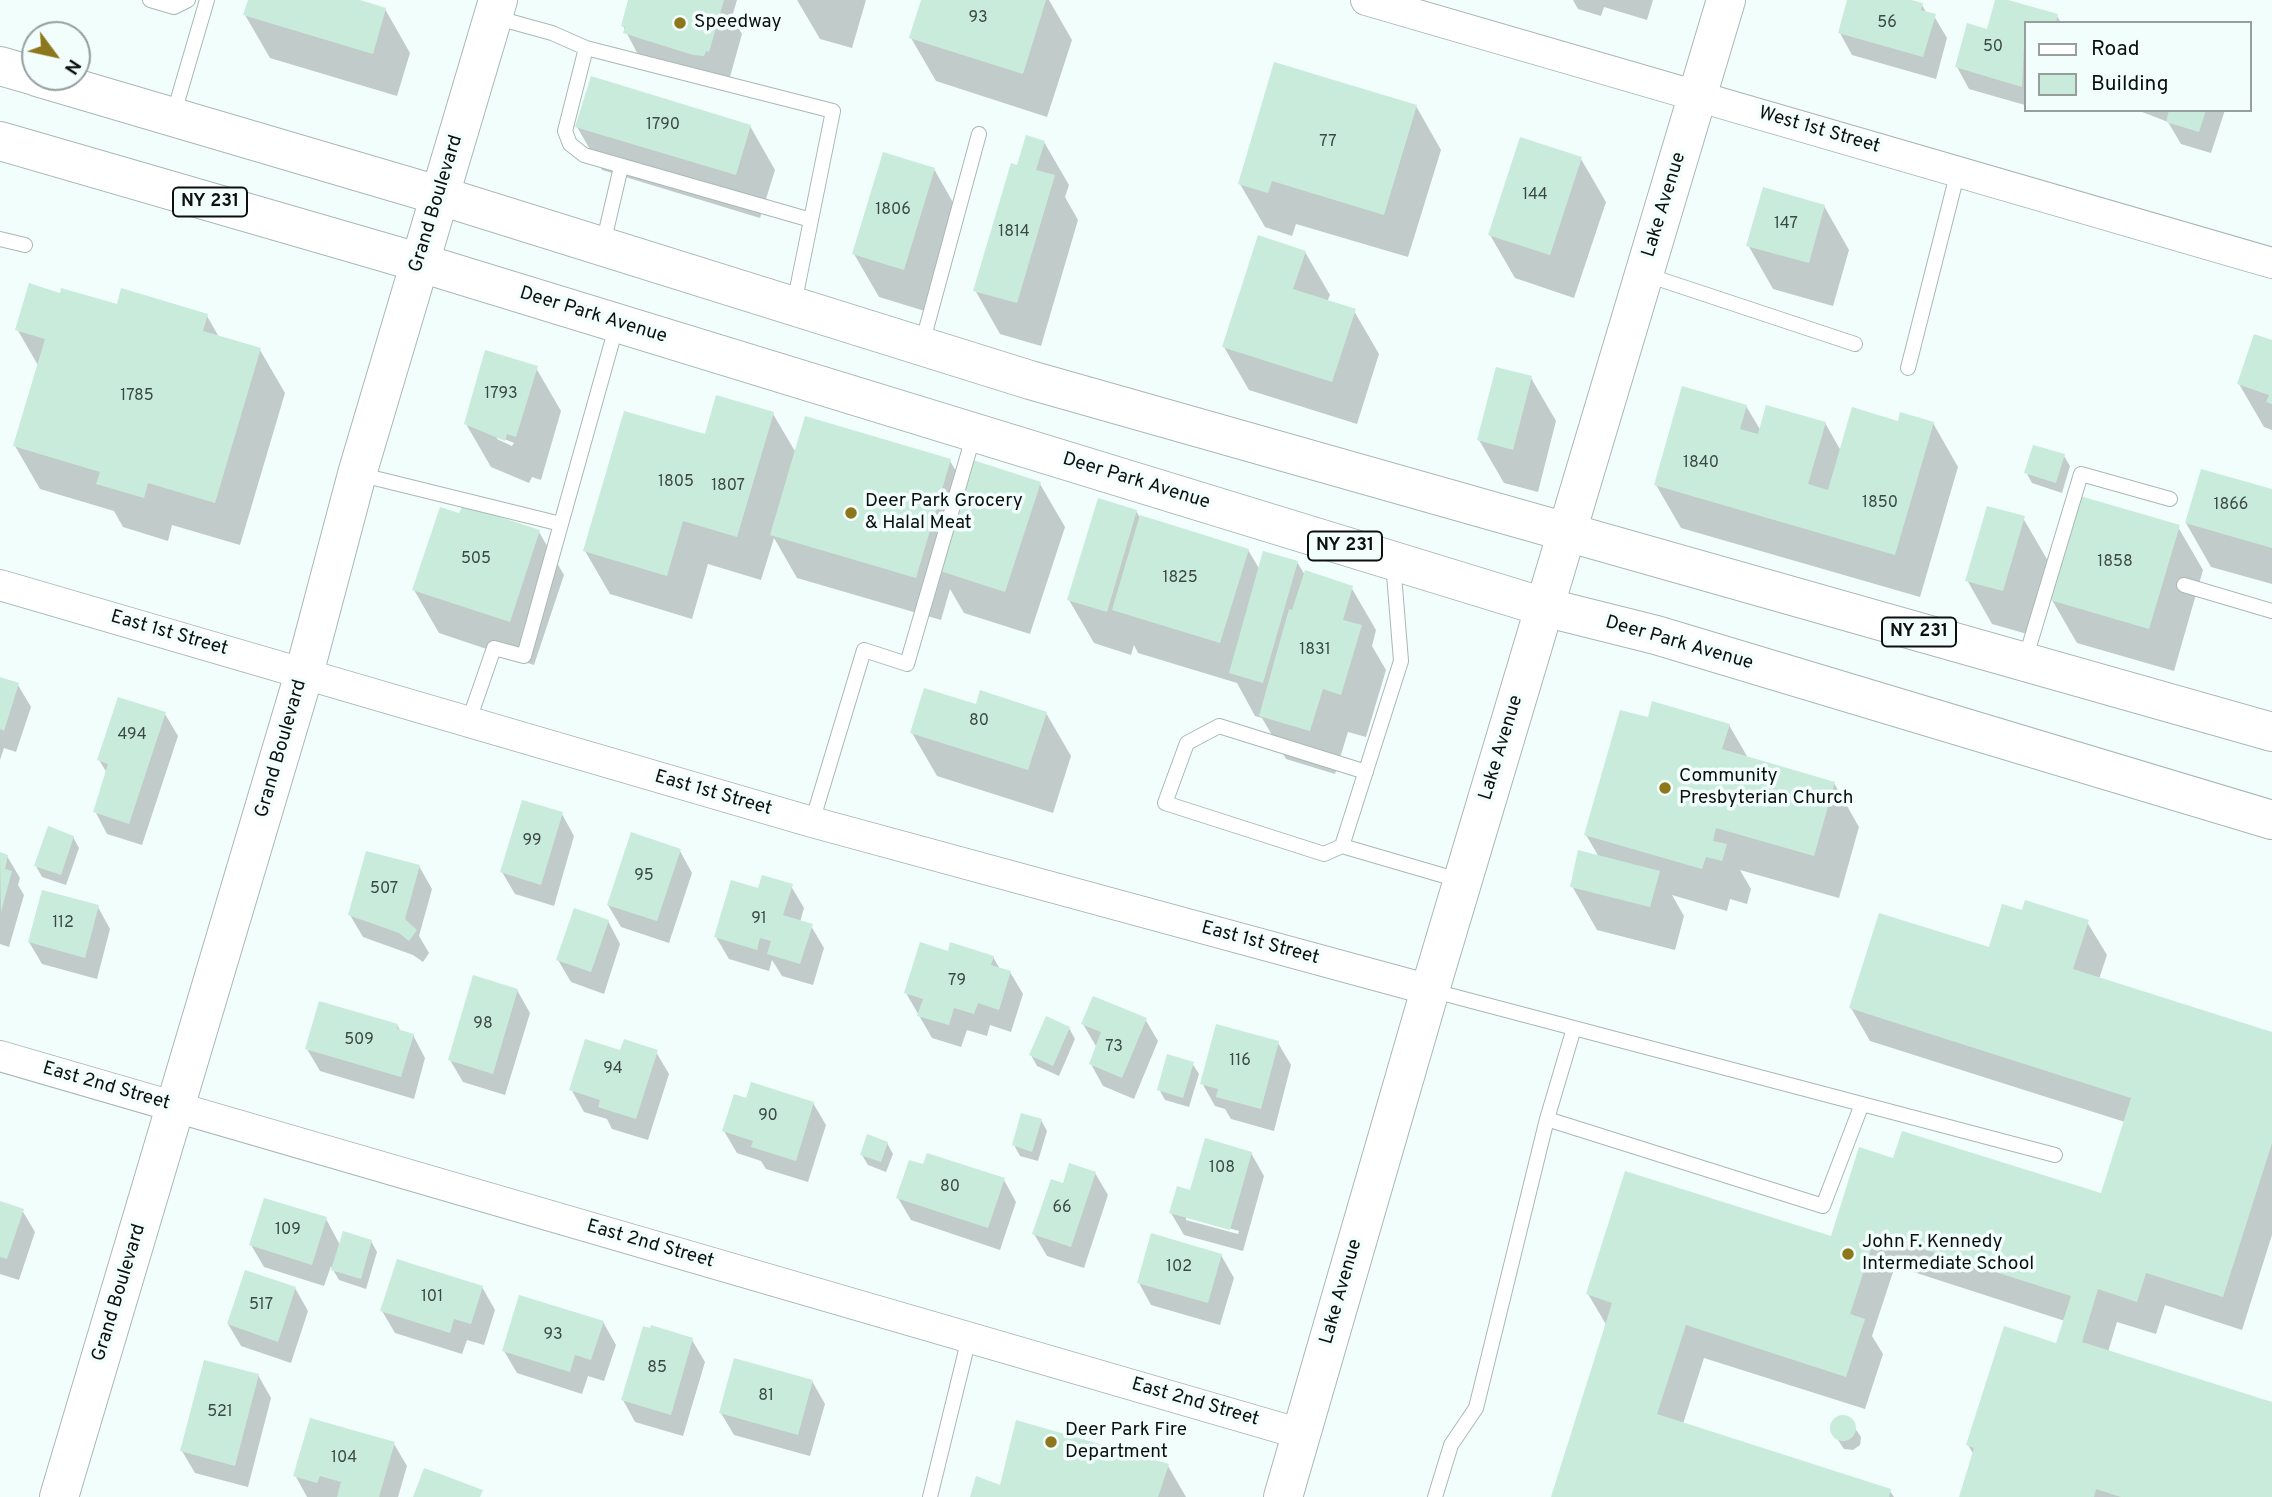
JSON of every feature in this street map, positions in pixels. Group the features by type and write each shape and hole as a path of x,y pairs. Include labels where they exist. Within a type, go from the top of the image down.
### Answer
{"main road":[{"name":"Lake Avenue","path":"1283,1497 1462,881 1726,0"},
{"name":"Grand Boulevard","path":"60,1497 304,674 357,474 496,8"},
{"name":"NY 231","path":"0,66 21,72"},
{"name":"NY 231","path":"84,91 441,196 921,346 2272,732"},
{"name":"Deer Park Avenue","path":"0,141 421,263 1544,607 1656,635 2272,820"}],"street":[{"name":"West 1st Street","path":"1366,0 2272,262"},
{"name":"East 1st Street","path":"0,585 812,822 1430,990"},
{"name":"East 2nd Street","path":"0,1056 1301,1434"}],"lane":[{"path":"150,0 174,7 188,0"},
{"path":"173,117 207,0"},
{"path":"496,8 586,48 833,111 793,306"},
{"path":"586,48 565,131 570,144 583,155 811,220"},
{"path":"921,346 979,134"},
{"path":"603,246 621,167"},
{"path":"1908,368 1958,171"},
{"path":"0,239 25,245"},
{"path":"1644,274 1855,344"},
{"path":"468,723 494,648 524,656 617,323"},
{"path":"812,822 864,650 907,664 975,433"},
{"path":"357,474 561,524"},
{"path":"2025,662 2081,474 2170,499"},
{"path":"1342,846 1401,661 1393,561"},
{"path":"2184,585 2272,611"},
{"path":"1366,772 1219,726 1187,743 1165,803 1324,854 1342,846 1462,881"},
{"path":"1430,990 2054,1155"},
{"path":"1435,1497 1451,1445 1476,1408 1547,1119 1574,1028"},
{"path":"1547,1119 1823,1206 1861,1104"},
{"path":"930,1497 969,1338"}],"building":[{"path":"248,0 360,0 386,8 373,54 243,15"},
{"path":"628,0 724,0 709,52 706,51 704,56 693,55 623,33 625,27 621,26"},
{"path":"921,0 1046,0 1023,74 909,38"},
{"path":"1847,0 1911,0 1923,3 1921,10 1936,14 1923,57 1838,33"},
{"path":"1995,0 2008,0 2058,14 2056,21 2024,21 2022,87 1955,67 1967,23 1987,29"},
{"path":"1274,62 1417,105 1384,215 1272,181 1268,193 1238,184"},
{"path":"591,76 751,125 736,175 575,127"},
{"path":"2168,112 2205,112 2199,132 2166,122"},
{"path":"1026,135 1045,141 1036,170 1055,175 1017,303 973,291 1011,163 1017,165"},
{"path":"1520,137 1582,157 1550,255 1488,235"},
{"path":"883,152 935,168 904,270 852,254"},
{"path":"1763,187 1825,205 1809,263 1746,246"},
{"path":"1258,235 1306,251 1293,289 1356,309 1332,382 1222,347"},
{"path":"29,283 60,293 61,288 117,304 121,288 208,314 203,331 261,348 215,503 148,483 144,498 96,484 100,472 13,446 45,339 15,330"},
{"path":"2254,334 2272,340 2272,404 2266,402 2269,395 2237,384"},
{"path":"485,350 538,366 516,437 507,434 505,441 464,424"},
{"path":"1496,367 1532,376 1513,450 1477,440"},
{"path":"1682,386 1747,405 1740,429 1758,434 1766,405 1826,422 1808,484 1828,490 1852,407 1898,421 1900,412 1934,422 1895,555 1654,485"},
{"path":"716,395 774,412 737,537 683,521 667,576 583,551 624,411 705,434"},
{"path":"805,416 951,459 916,578 770,535"},
{"path":"2033,445 2065,454 2056,483 2024,473"},
{"path":"973,460 1041,482 1005,592 937,570"},
{"path":"2201,469 2272,489 2272,548 2185,523"},
{"path":"2080,496 2180,525 2149,629 2050,600"},
{"path":"1098,498 1137,510 1107,612 1067,600"},
{"path":"463,505 540,530 510,622 412,590 440,507 459,513"},
{"path":"1987,506 2025,516 2003,591 1965,581"},
{"path":"1140,515 1249,549 1220,643 1112,610"},
{"path":"1263,551 1298,561 1263,683 1229,673"},
{"path":"1305,570 1353,586 1343,620 1362,625 1341,695 1323,689 1310,731 1259,716 1289,609 1292,610"},
{"path":"0,677 19,683 4,731 0,729"},
{"path":"924,688 976,704 980,690 1047,712 1028,770 910,733"},
{"path":"118,697 166,712 129,824 93,812 108,764 97,760"},
{"path":"1652,701 1730,724 1722,749 1835,782 1814,856 1716,828 1713,841 1727,844 1722,861 1706,857 1702,869 1584,835 1620,710 1648,717"},
{"path":"522,800 563,812 541,885 500,872"},
{"path":"48,826 74,836 61,875 34,866"},
{"path":"631,832 681,849 657,921 607,905"},
{"path":"1578,850 1660,871 1650,907 1570,887"},
{"path":"366,851 420,865 405,919 417,930 409,941 399,933 348,915"},
{"path":"0,852 8,855 5,869 12,871 1,912"},
{"path":"762,875 793,884 783,915 813,924 800,964 767,954 771,941 760,938 757,950 714,937 731,880 758,888"},
{"path":"42,890 99,905 85,958 28,942"},
{"path":"2025,900 2089,920 2073,969 2272,1032 2272,1143 2223,1297 2146,1273 2137,1302 2098,1289 2082,1342 2272,1402 2272,1497 2121,1497 2096,1489 2094,1497 1959,1497 1974,1448 1966,1445 2004,1326 2056,1343 2071,1296 1876,1234 1850,1314 1865,1319 1846,1377 1686,1325 1657,1414 1891,1489 1889,1497 1551,1497 1612,1303 1586,1294 1625,1171 1831,1236 1859,1147 1893,1158 1902,1131 2101,1193 2131,1098 1849,1008 1879,913 1989,947 2002,904 2022,910"},
{"path":"574,908 609,920 591,972 556,960"},
{"path":"920,942 948,951 950,942 994,956 991,965 1011,971 999,1010 978,1003 974,1014 954,1008 949,1025 917,1016 923,999 904,993"},
{"path":"473,975 518,989 493,1074 448,1060"},
{"path":"1093,996 1147,1018 1122,1078 1089,1064 1101,1032 1081,1024"},
{"path":"319,1001 398,1024 397,1029 414,1034 401,1077 305,1049"},
{"path":"1046,1016 1070,1027 1053,1066 1029,1055"},
{"path":"1216,1024 1279,1041 1261,1109 1216,1097 1218,1089 1200,1084"},
{"path":"585,1039 620,1050 624,1039 658,1050 636,1119 598,1107 600,1100 569,1090"},
{"path":"1167,1054 1194,1062 1183,1098 1157,1090"},
{"path":"751,1082 814,1102 796,1161 751,1147 753,1141 722,1131 734,1094 746,1098"},
{"path":"1021,1113 1042,1119 1032,1152 1012,1145"},
{"path":"867,1134 888,1142 881,1162 860,1155"},
{"path":"1205,1138 1252,1152 1230,1230 1169,1213 1177,1186 1190,1190"},
{"path":"927,1153 1005,1178 988,1228 896,1198 909,1160 923,1164"},
{"path":"1069,1163 1096,1172 1071,1247 1032,1234 1051,1179 1063,1183"},
{"path":"264,1198 327,1217 312,1265 249,1245"},
{"path":"0,1201 24,1209 7,1259 0,1257"},
{"path":"343,1231 372,1240 361,1279 331,1270"},
{"path":"1151,1233 1222,1254 1208,1303 1137,1283"},
{"path":"397,1259 483,1286 471,1324 454,1319 450,1333 380,1311"},
{"path":"245,1270 296,1287 278,1342 227,1324"},
{"path":"519,1295 604,1321 591,1360 575,1355 570,1372 502,1351"},
{"path":"651,1325 693,1338 671,1415 621,1400 643,1326 650,1328"},
{"path":"734,1358 813,1380 798,1435 719,1413"},
{"path":"204,1360 259,1374 235,1466 180,1451"},
{"path":"1843,1415 1852,1419 1856,1428 1852,1437 1843,1441 1834,1437 1830,1428 1834,1419"},
{"path":"310,1418 395,1442 379,1497 337,1497 341,1482 320,1476 317,1483 293,1476"},
{"name":"Deer Park Fire Department","path":"1016,1420 1169,1464 1158,1497 970,1497 976,1476 1000,1485"},
{"path":"424,1468 483,1490 480,1497 413,1497"}],"place":[{"name":"Speedway","path":"680,23"},
{"name":"Deer Park Grocery & Halal Meat","path":"851,513"},
{"name":"Community Presbyterian Church","path":"1665,788"},
{"name":"John F. Kennedy Intermediate School","path":"1848,1254"},
{"name":"Deer Park Fire Department","path":"1051,1442"}]}
